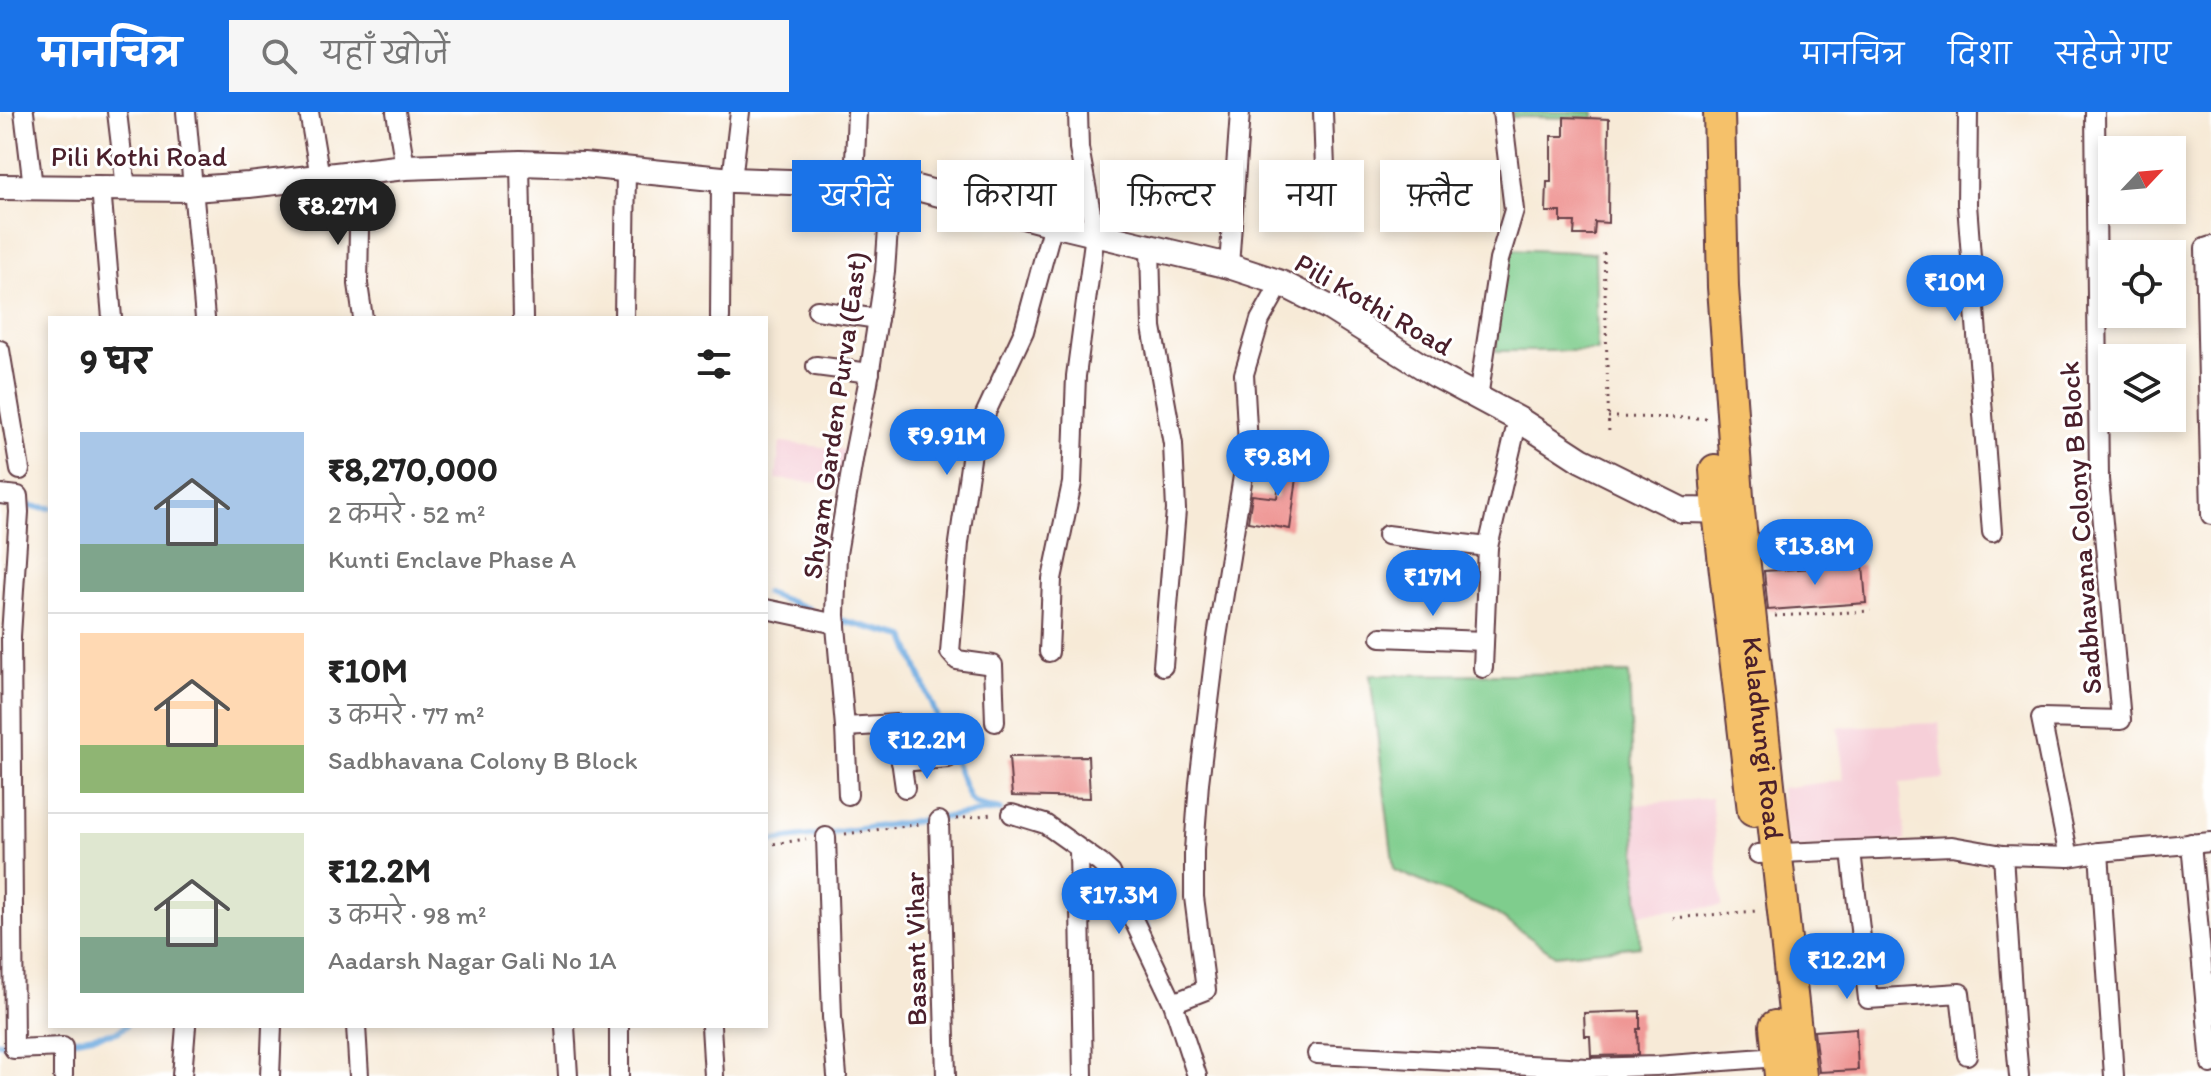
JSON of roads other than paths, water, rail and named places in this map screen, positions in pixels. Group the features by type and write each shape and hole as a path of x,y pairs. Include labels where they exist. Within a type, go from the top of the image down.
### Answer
{"main road":[{"name":"Kaladhungi Road","path":"1701,112 1701,254 1712,418 1751,617 1788,1071"},
{"name":"Kaladhungi Road","path":"1719,112 1728,511 1768,854 1764,911 1788,1071"}],"street":[{"path":"24,112 33,187"},
{"path":"117,112 126,188"},
{"path":"186,112 205,316"},
{"path":"309,112 320,177"},
{"path":"396,112 405,167"},
{"path":"720,316 726,179 740,112"},
{"path":"855,160 857,112"},
{"path":"1049,652 1052,579 1072,483 1076,376 1095,234 1079,148 1078,112"},
{"path":"1229,266 1240,112"},
{"path":"1323,112 1325,160"},
{"path":"1478,398 1499,260 1514,210 1502,112"},
{"path":"1968,112 1967,204 1992,532"},
{"name":"Sadbhavana Colony B Block","path":"2069,857 2041,718 2121,720 2099,479 2095,112"},
{"path":"520,163 523,316"},
{"name":"Pili Kothi Road","path":"0,187 192,189 405,167 520,163 626,168 726,179 792,182"},
{"path":"624,316 626,168"},
{"path":"360,173 358,284 363,316"},
{"path":"101,187 112,316"},
{"name":"Pili Kothi Road","path":"1084,231 1229,266 1281,283 1328,307 1436,375 1518,419 1581,460 1682,510 1728,511"},
{"name":"Shyam Garden Purva (East)","path":"848,795 836,624 837,554 870,373 888,232"},
{"path":"995,722 993,665 957,660 950,652 959,543 974,438 1024,331 1051,232"},
{"path":"2211,246 2205,248 2211,515"},
{"path":"1150,247 1152,327 1173,444 1176,510 1163,666"},
{"path":"1173,1003 1206,990 1194,897 1199,783 1217,637 1248,445 1244,374 1260,320 1281,283"},
{"path":"817,310 878,319"},
{"path":"0,350 20,470"},
{"path":"816,366 870,373"},
{"path":"1483,668 1488,547 1518,419"},
{"path":"0,494 18,496 19,512 11,636 14,1049 63,1047 63,1076"},
{"path":"1387,535 1488,547"},
{"path":"768,609 836,624"},
{"path":"1381,637 1484,641"},
{"path":"845,727 896,724 905,788"},
{"path":"901,762 948,758"},
{"path":"1012,814 1045,824 1111,873 1173,1003 1197,1076"},
{"name":"Basant Vihar","path":"939,821 946,1076"},
{"path":"826,837 837,1076"},
{"path":"1768,854 1952,846 2003,855 2069,857 2211,842"},
{"path":"2191,843 2211,1064"},
{"path":"1079,850 1083,1076"},
{"path":"1851,851 1868,999 1960,993 1967,1055"},
{"path":"2099,852 2114,1076"},
{"path":"2003,855 2019,1076"},
{"path":"182,1076 186,1028"},
{"path":"270,1076 272,1028"},
{"path":"356,1028 359,1076"},
{"path":"565,1028 568,1076"},
{"path":"619,1028 619,1076"},
{"path":"711,1028 714,1076"},
{"path":"1317,1054 1540,1071 1587,1068 1788,1071"}],"waterway":[{"path":"0,504 10,505"},
{"path":"25,506 48,508"},
{"path":"768,594 809,609"},
{"path":"840,620 905,637 969,798 975,804 1000,810"},
{"path":"768,842 997,810"},
{"path":"1121,875 1148,929"},
{"path":"64,1041 117,1032 123,1028"},
{"path":"0,1043 5,1043"}]}
